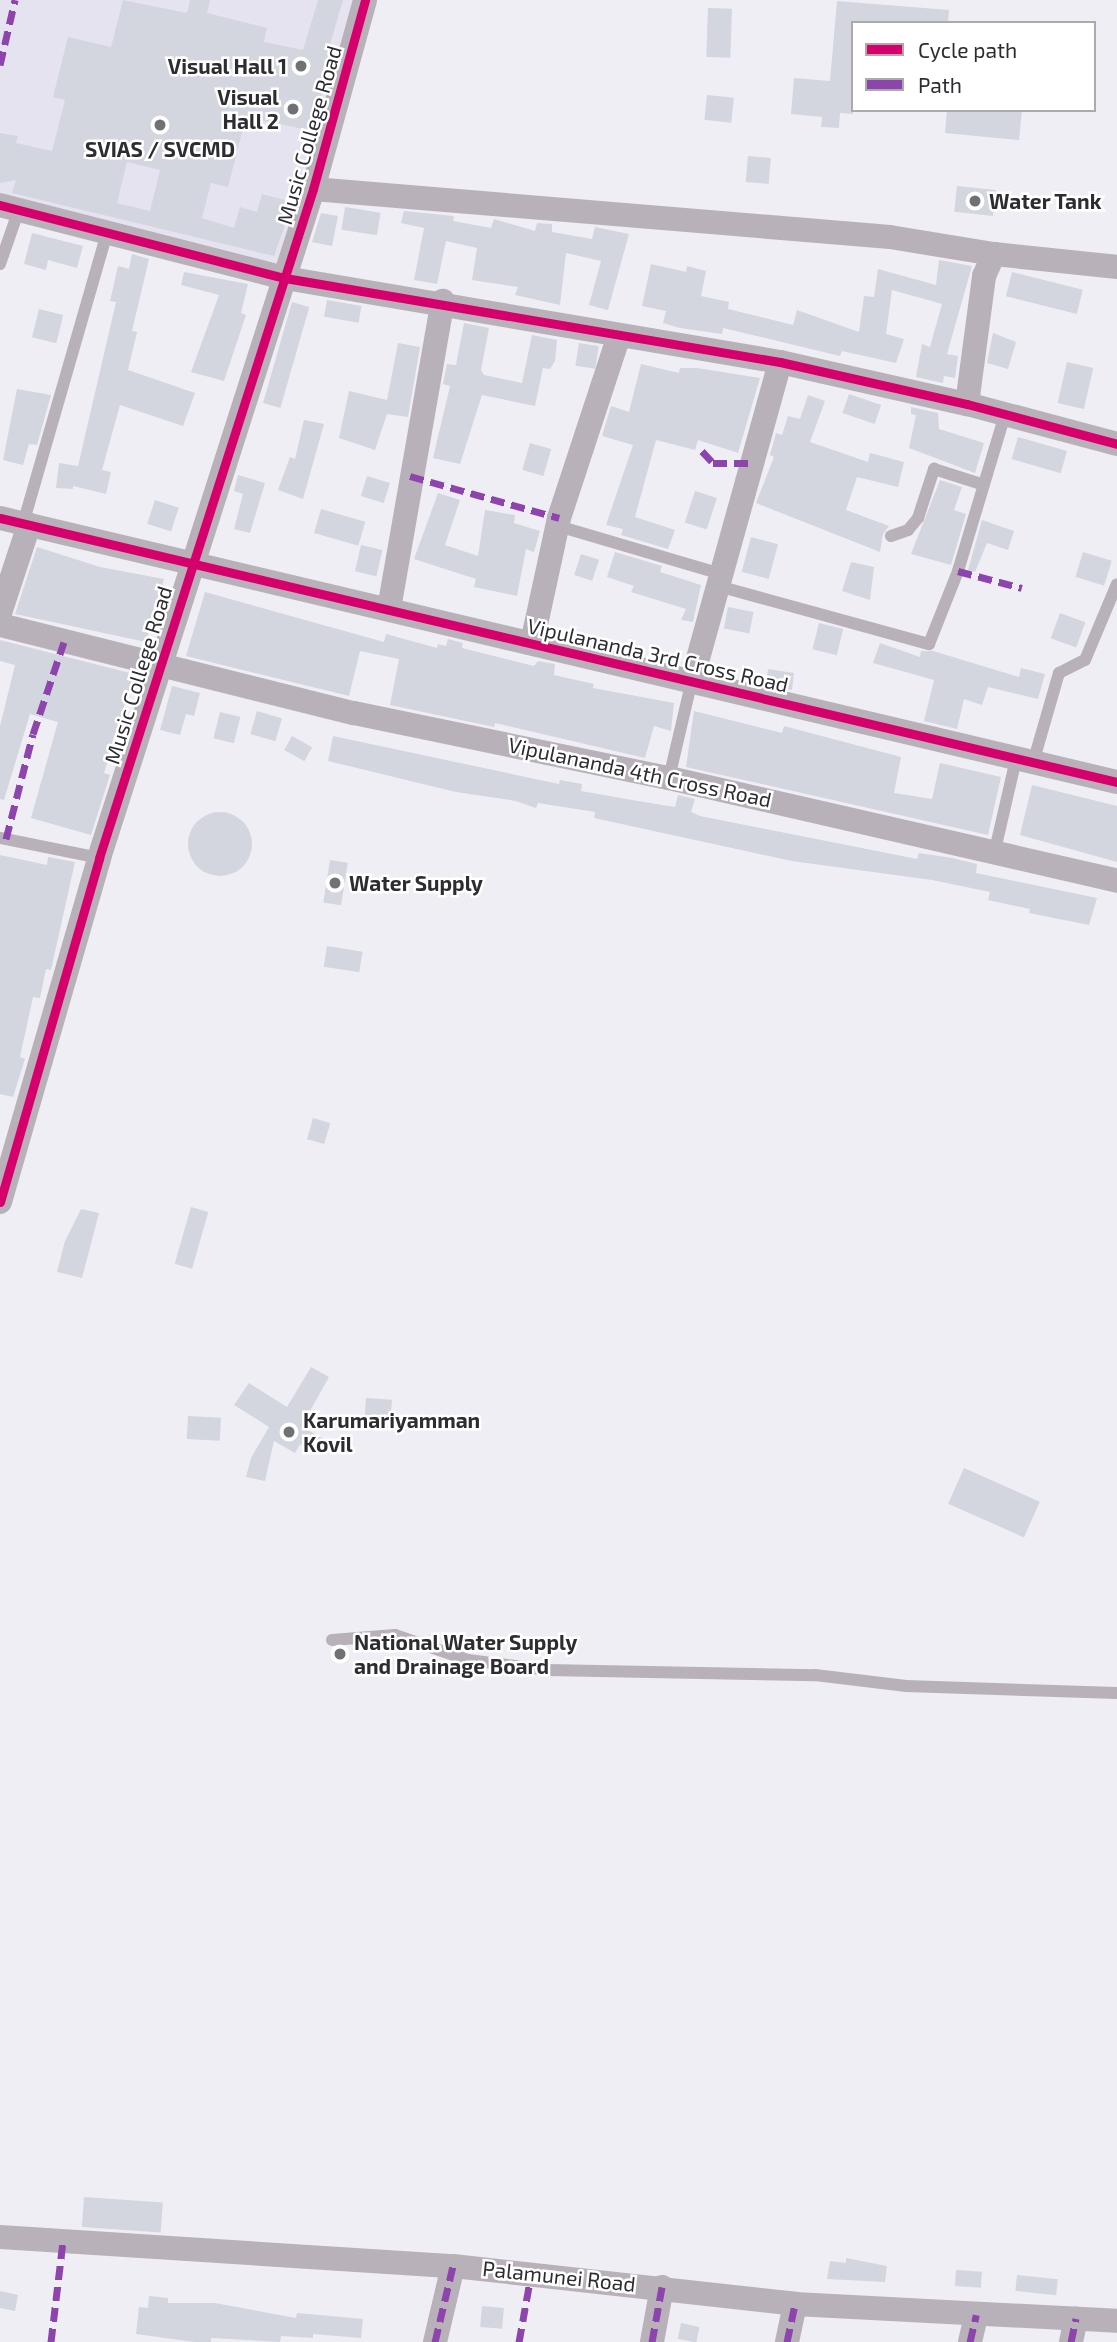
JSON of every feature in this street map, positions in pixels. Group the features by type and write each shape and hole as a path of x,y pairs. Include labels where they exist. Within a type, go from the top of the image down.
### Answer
{"street":[{"name":"Music College Road","path":"0,1202 99,858 162,667 190,562 313,189 365,0"},
{"path":"313,189 890,237 994,254 1117,267"},
{"path":"10,207 108,230 285,278 443,302 619,336 780,362 967,404 1117,444"},
{"path":"967,404 984,276 994,254"},
{"path":"389,609 443,302"},
{"path":"532,643 558,526 619,336"},
{"path":"692,680 780,362"},
{"path":"0,613 17,522"},
{"name":"Vipulananda 3rd Cross Road","path":"17,522 1117,782"},
{"name":"Vipulananda 4th Cross Road","path":"0,625 354,713 669,778 995,850 1117,881"},
{"name":"Palamunei Road","path":"0,2237 453,2266 662,2287 795,2304 976,2315 1074,2330 1117,2321"},
{"path":"435,2342 453,2266"},
{"path":"652,2342 662,2287"},
{"path":"787,2342 795,2304"},
{"path":"970,2342 976,2315"}],"lane":[{"path":"0,264 10,207"},
{"path":"17,522 108,230"},
{"path":"558,526 719,580 929,644 984,485 1005,414"},
{"path":"891,536 908,530 918,518 934,469 984,485"},
{"path":"995,850 1024,761 1059,673 1085,660 1117,584"},
{"path":"669,778 692,680"},
{"path":"0,838 99,858"},
{"path":"332,1640 395,1634 468,1660 547,1670 815,1675 906,1686 1117,1693"}],"shaded area":[{"name":"SVIAS / SVCMD","path":"0,0 356,0 278,271 0,195"}],"building":[{"name":"SVIAS / SVCMD","path":"123,0 187,13 190,0 210,0 207,13 267,28 264,42 303,50 318,0 343,0 327,55 331,56 313,131 246,117 228,187 211,183 202,218 234,228 240,207 257,212 262,194 289,201 291,208 274,256 12,193 16,180 0,183 0,133 18,136 16,143 52,151 65,100 53,97 68,37 111,47","holes":["127,162 160,170 150,211 117,203"]},
{"path":"837,1 949,10 948,21 851,21 853,114 840,113 839,128 821,127 822,117 791,114 794,78 830,81"},
{"path":"708,8 732,9 730,58 706,57"},
{"path":"707,95 734,98 731,123 704,120"},
{"path":"947,112 1022,112 1019,140 945,133"},
{"path":"748,156 771,158 769,184 746,182"},
{"name":"Water Tank","path":"957,186 996,190 993,216 954,212"},
{"path":"345,207 381,213 377,235 341,230"},
{"path":"404,211 454,216 453,221 491,228 494,219 535,231 537,223 552,224 552,232 592,239 595,227 629,234 608,310 589,305 601,261 566,253 560,305 515,295 518,287 472,280 477,248 446,241 437,284 414,280 424,228 401,223"},
{"path":"321,213 338,216 332,246 312,242"},
{"path":"32,233 83,246 77,268 48,260 46,270 24,264"},
{"path":"132,254 149,259 132,331 137,332 128,370 195,393 183,426 120,405 102,470 111,472 106,494 73,486 73,489 56,488 59,463 78,466 116,302 110,301 118,266 129,269"},
{"path":"939,260 972,266 947,354 958,356 955,378 944,376 943,383 916,377 922,344 930,347 942,304 892,290 886,334 904,339 896,363 842,351 840,356 723,328 722,334 680,328 663,323 666,311 642,306 651,264 686,272 687,266 706,271 701,296 729,302 728,309 793,325 797,310 859,332 864,296 874,297 878,269 936,285"},
{"path":"184,272 248,284 241,313 246,315 224,381 191,372 219,295 181,285"},
{"path":"1012,272 1083,290 1077,314 1006,296"},
{"path":"327,300 361,306 359,323 324,317"},
{"path":"292,302 309,307 280,408 263,403"},
{"path":"39,309 63,315 56,343 32,337"},
{"path":"464,323 489,328 481,370 484,375 522,383 532,335 557,340 555,361 550,369 543,368 535,406 482,395 460,464 433,458 450,386 443,384 447,364 456,365"},
{"path":"993,333 1016,342 1008,369 987,363"},
{"path":"398,343 420,347 408,417 387,414 375,450 339,438 349,391 387,400"},
{"path":"579,343 599,346 595,369 575,366"},
{"path":"1067,362 1093,368 1084,409 1058,403"},
{"path":"641,364 679,373 680,368 697,368 760,378 738,453 698,440 695,450 656,440 635,517 675,530 668,549 621,535 623,529 606,525 633,445 602,436 611,406 629,412"},
{"path":"17,389 51,395 37,445 29,444 23,465 3,460"},
{"path":"849,394 881,405 875,424 842,413"},
{"path":"808,395 825,401 810,442 868,462 870,453 904,462 898,487 857,477 846,510 889,526 883,534 880,552 756,503 774,457 770,455 776,433 782,435 788,416 800,419"},
{"path":"911,407 938,413 939,429 984,443 975,473 909,448 916,415 911,414"},
{"path":"304,420 324,424 303,499 278,490 290,457 295,459"},
{"path":"1018,437 1067,451 1061,473 1012,459"},
{"path":"530,443 551,449 543,476 522,470"},
{"path":"238,475 265,483 250,533 234,529 243,494 234,491"},
{"path":"367,476 390,483 384,503 361,496"},
{"path":"940,480 962,487 954,510 966,514 951,565 911,554"},
{"path":"695,491 717,498 707,529 685,522"},
{"path":"438,493 460,500 445,545 478,556 485,510 515,515 514,523 540,531 534,552 526,549 517,596 474,587 476,579 414,559"},
{"path":"155,500 179,508 171,532 147,524"},
{"path":"321,509 365,522 358,546 314,533"},
{"path":"982,520 1014,531 1008,550 987,543 975,572 968,570"},
{"path":"751,537 778,544 769,579 742,572"},
{"path":"361,545 382,550 376,576 355,571"},
{"path":"37,547 100,567 164,579 146,642 15,614"},
{"path":"615,552 662,566 660,572 701,585 693,622 681,620 686,609 631,592 634,586 607,577"},
{"path":"1083,552 1112,561 1104,586 1075,577"},
{"path":"581,554 599,560 592,581 574,575"},
{"path":"851,562 874,567 870,600 842,591"},
{"path":"205,592 384,642 386,634 437,648 438,644 446,646 448,639 463,643 462,648 534,666 538,661 555,664 554,675 594,684 593,688 674,703 671,731 654,726 645,758 495,723 494,727 390,705 399,659 360,651 349,696 186,656"},
{"path":"728,607 754,612 749,634 724,629"},
{"path":"1060,613 1085,622 1076,648 1051,638"},
{"path":"819,623 843,629 837,655 812,649"},
{"path":"0,640 134,674 104,773 110,775 91,835 31,818 58,722 30,714 4,800 0,799 0,726 15,665 0,661"},
{"path":"880,643 920,657 921,651 933,651 1019,677 1021,668 1045,674 1038,699 988,687 982,705 964,699 957,729 924,721 934,680 873,663"},
{"path":"768,669 794,673 792,690 766,684"},
{"path":"172,686 200,693 194,716 186,714 180,735 160,730"},
{"path":"257,711 282,718 275,741 250,734"},
{"path":"694,711 782,733 784,726 901,757 894,793 932,799 940,763 1001,777 988,835 686,767"},
{"path":"220,712 240,717 234,743 213,738"},
{"path":"292,736 312,747 304,761 284,750"},
{"path":"333,736 559,784 560,780 582,784 581,791 638,801 675,807 678,795 695,799 691,812 700,816 917,859 919,853 952,858 977,864 976,873 1097,898 1089,925 1029,913 1030,909 988,900 990,892 932,880 792,861 594,818 595,812 538,803 536,808 516,801 456,792 328,761"},
{"path":"1032,785 1117,806 1117,862 1020,835"},
{"path":"220,812 238,818 246,826 252,844 246,862 238,870 220,876 202,870 194,862 188,844 194,826 202,818"},
{"path":"0,855 47,865 48,857 75,862 51,970 46,969 40,998 33,997 20,1057 25,1059 13,1097 0,1094"},
{"name":"Water Supply","path":"330,860 348,863 341,905 323,902"},
{"name":"Water Supply","path":"327,946 363,952 359,972 324,967"},
{"path":"313,1118 330,1123 324,1144 307,1139"},
{"path":"191,1207 208,1212 192,1269 175,1264"},
{"path":"81,1209 99,1213 82,1278 57,1272 65,1241"},
{"path":"311,1367 329,1377 305,1420 311,1424 308,1430 325,1440 317,1454 300,1444 295,1453 274,1441 265,1481 246,1477 251,1458 269,1427 234,1405 249,1383 287,1407"},
{"path":"366,1398 392,1400 390,1421 365,1419"},
{"path":"188,1416 221,1418 220,1441 187,1439"},
{"path":"964,1468 1040,1502 1024,1537 948,1504"},
{"path":"84,2197 163,2203 161,2232 82,2227"},
{"path":"846,2258 887,2266 885,2282 827,2279 830,2261 846,2263"},
{"path":"956,2270 982,2272 981,2288 955,2286"},
{"path":"1017,2275 1058,2279 1056,2295 1015,2291"},
{"path":"0,2291 18,2295 15,2311 0,2308"},
{"path":"149,2296 168,2298 168,2303 215,2303 296,2318 297,2313 363,2319 361,2338 313,2334 313,2338 281,2336 280,2342 211,2338 211,2342 194,2342 136,2334 139,2307 148,2308"},
{"path":"482,2306 504,2308 502,2329 480,2327"},
{"path":"681,2323 700,2327 696,2342 678,2339"}],"marked path":[{"path":"0,65 15,0"},
{"path":"702,451 713,463 748,463"},
{"path":"410,476 559,518"},
{"path":"958,571 1022,588"},
{"path":"6,839 33,734 64,642"},
{"path":"51,2342 63,2241"},
{"path":"435,2342 453,2266"},
{"path":"519,2342 531,2275"},
{"path":"652,2342 662,2287"},
{"path":"787,2342 795,2304"},
{"path":"970,2342 976,2315"},
{"path":"1071,2342 1076,2319"}],"cycle path":[{"path":"0,1202 99,858 313,189 365,0"},
{"path":"0,205 285,278 780,362 967,404 1117,444"},
{"path":"0,518 1117,782"}],"place":[{"name":"Visual Hall 1","path":"301,66"},
{"name":"Visual Hall 2","path":"293,109"},
{"name":"SVIAS / SVCMD","path":"160,125"},
{"name":"Water Tank","path":"975,201"},
{"name":"Water Supply","path":"335,883"},
{"name":"Karumariyamman Kovil","path":"289,1432"},
{"name":"National Water Supply and Drainage Board","path":"340,1654"}]}
